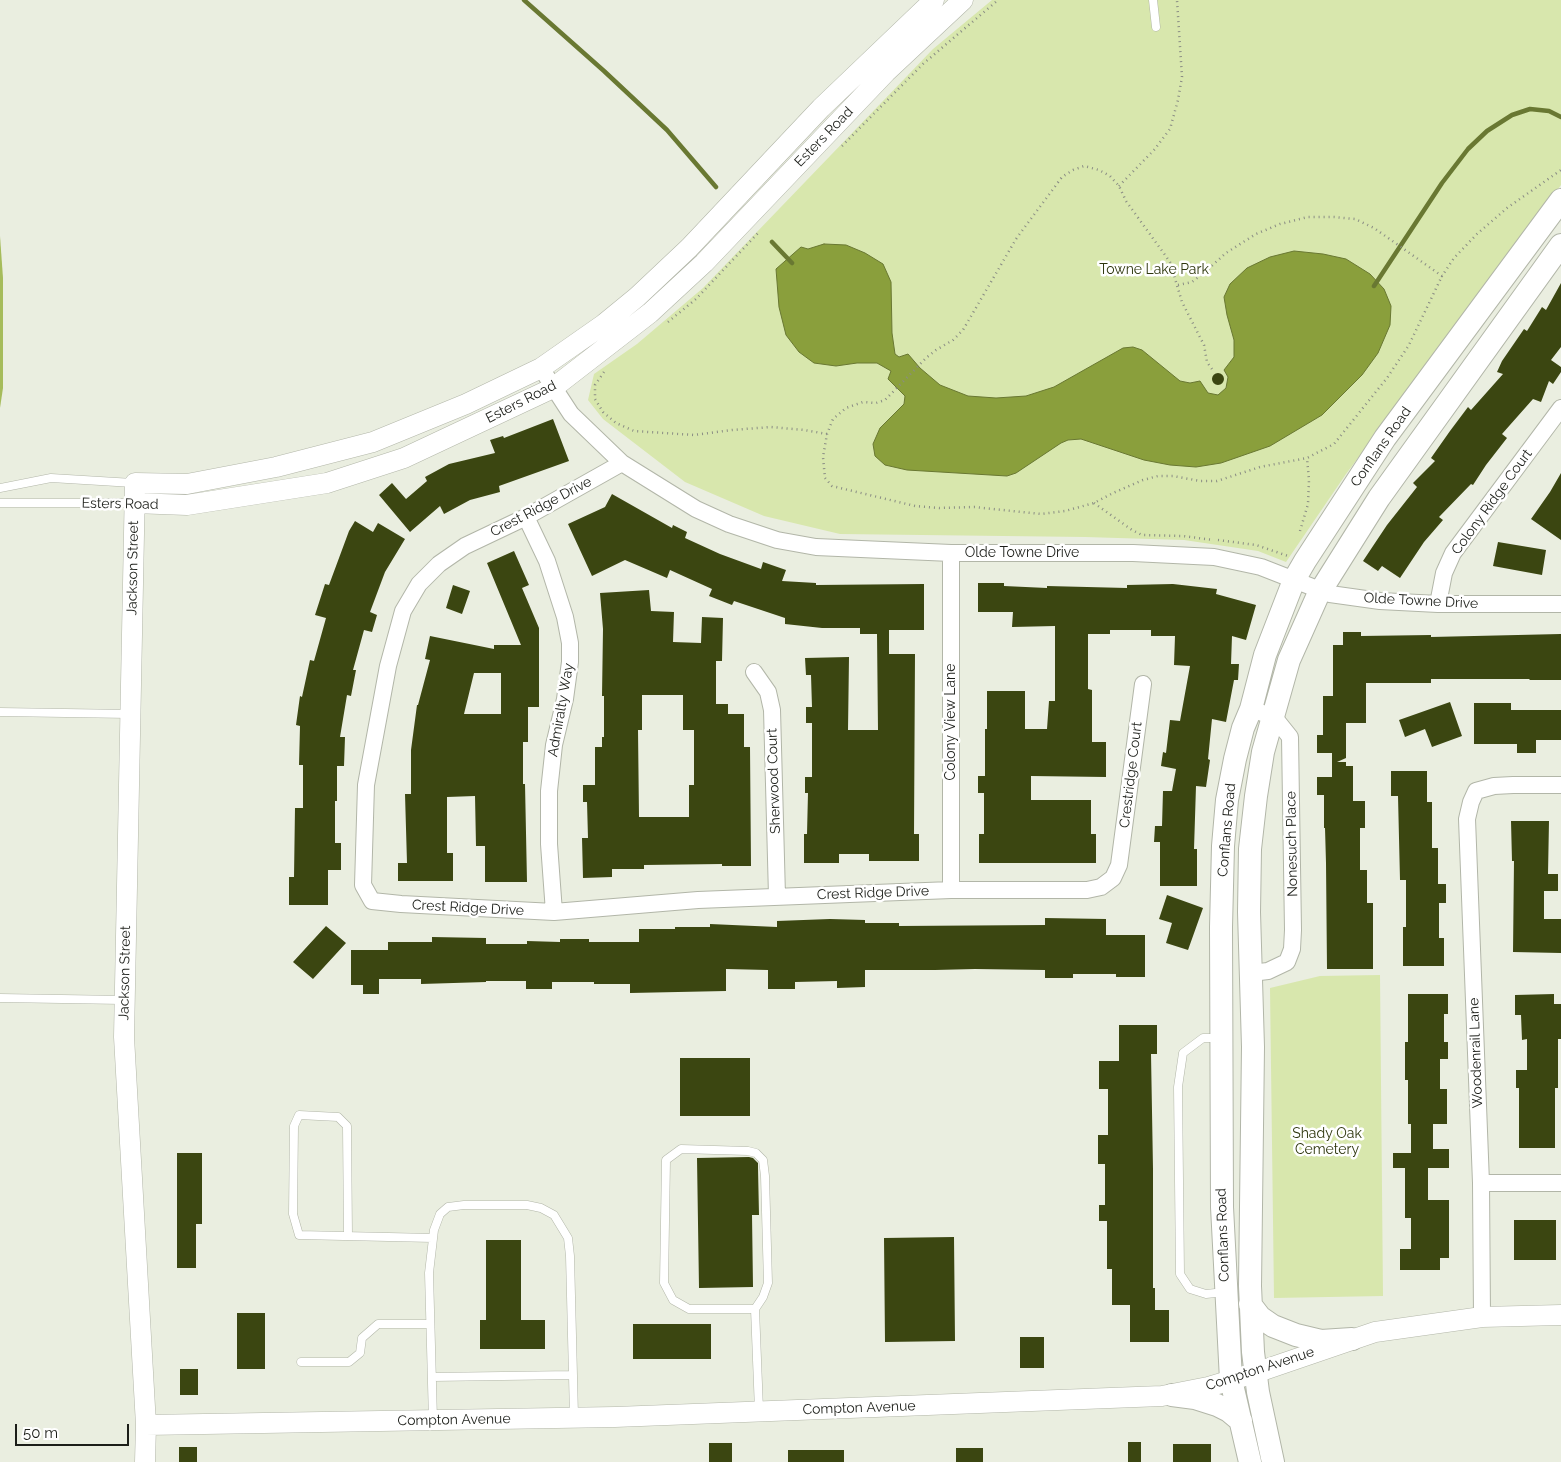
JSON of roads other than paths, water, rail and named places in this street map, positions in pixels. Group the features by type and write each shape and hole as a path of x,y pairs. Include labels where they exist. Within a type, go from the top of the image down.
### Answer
{"main road":[{"name":"Conflans Road","path":"1250,1462 1231,1380 1222,1207 1221,927 1223,846 1227,800 1243,728 1251,709 1265,655 1294,580 1385,438 1561,200"},
{"name":"Conflans Road","path":"1274,1462 1262,1415 1255,1373 1250,1304 1253,1046 1249,912 1250,849 1263,752 1289,660 1321,590 1379,498 1561,246"},
{"path":"1250,1304 1260,1317 1273,1326 1296,1335 1321,1341 1352,1339"},
{"path":"1172,1395 1195,1398 1217,1405 1229,1411 1241,1421"}],"street":[{"name":"Esters Road","path":"135,483 187,484 276,467 374,442 466,404 541,368 604,324 637,297 689,248 821,108 934,0"},
{"name":"Esters Road","path":"134,503 187,505 327,483 404,458 553,388 650,313 704,263 886,72 963,0"},
{"name":"Olde Towne Drive","path":"541,368 571,414 622,463 696,509 729,524 777,540 816,547 951,554 1132,553 1214,557 1261,567 1330,594 1380,601 1438,604 1561,604"},
{"name":"Colony Ridge Court","path":"1438,604 1444,573 1453,553 1561,408"},
{"name":"Crest Ridge Drive","path":"622,463 526,517 465,546 439,564 419,584 402,611 388,666 366,785 363,885 372,902 554,912 698,900 777,896 951,890 1087,890 1101,887 1113,878 1119,865"},
{"name":"Jackson Street","path":"135,483 124,1037 146,1425 145,1462"},
{"name":"Admiralty Way","path":"526,517 550,570 565,617 570,643 570,662 565,699 554,745 549,790 549,844 554,912"},
{"name":"Colony View Lane","path":"951,554 951,890"},
{"name":"Sherwood Court","path":"754,672 768,692 772,710 777,896"},
{"name":"Crestridge Court","path":"1119,865 1143,684"},
{"path":"1251,709 1274,717"},
{"name":"Nonesuch Place","path":"1251,974 1268,970 1287,962 1292,948 1290,737 1274,717"},
{"name":"Woodenrail Lane","path":"1482,1317 1481,1184 1467,819 1476,791 1494,786 1513,784 1561,786"},
{"path":"1481,1184 1561,1183"},
{"name":"Compton Avenue","path":"146,1425 574,1418 1063,1401 1172,1395 1255,1373 1375,1332 1482,1317 1561,1315"}],"lane":[{"path":"1153,0 1156,27"},
{"name":"Esters Road","path":"0,488 51,478 135,483"},
{"name":"Esters Road","path":"0,503 134,503"},
{"path":"0,712 130,714"},
{"path":"0,998 124,1000"},
{"path":"1221,1038 1203,1038 1183,1053 1178,1087 1180,1274 1190,1289 1206,1294 1225,1292"},
{"path":"348,1236 347,1126 338,1117 299,1115 294,1126 293,1214 299,1235 433,1238"},
{"path":"755,1309 688,1309 673,1300 664,1283 666,1160 681,1148 748,1151 756,1153 763,1160 766,1176 768,1283 763,1297 755,1309 759,1412"},
{"path":"433,1420 430,1273 434,1230 440,1214 448,1207 464,1205 527,1205 541,1208 554,1215 568,1238 574,1418"},
{"path":"301,1362 349,1362 360,1353 362,1338 378,1324 430,1324"},
{"path":"432,1377 573,1375"}],"waterway":[{"path":"524,0 667,130 716,187"},
{"path":"1374,286 1442,183 1468,149 1487,131 1512,115 1530,109 1549,111 1561,117"},
{"path":"772,242 792,263"}],"park label":[{"name":"Towne Lake Park","path":"1154,270"},
{"name":"Shady Oak Cemetery","path":"1327,1142"}]}
